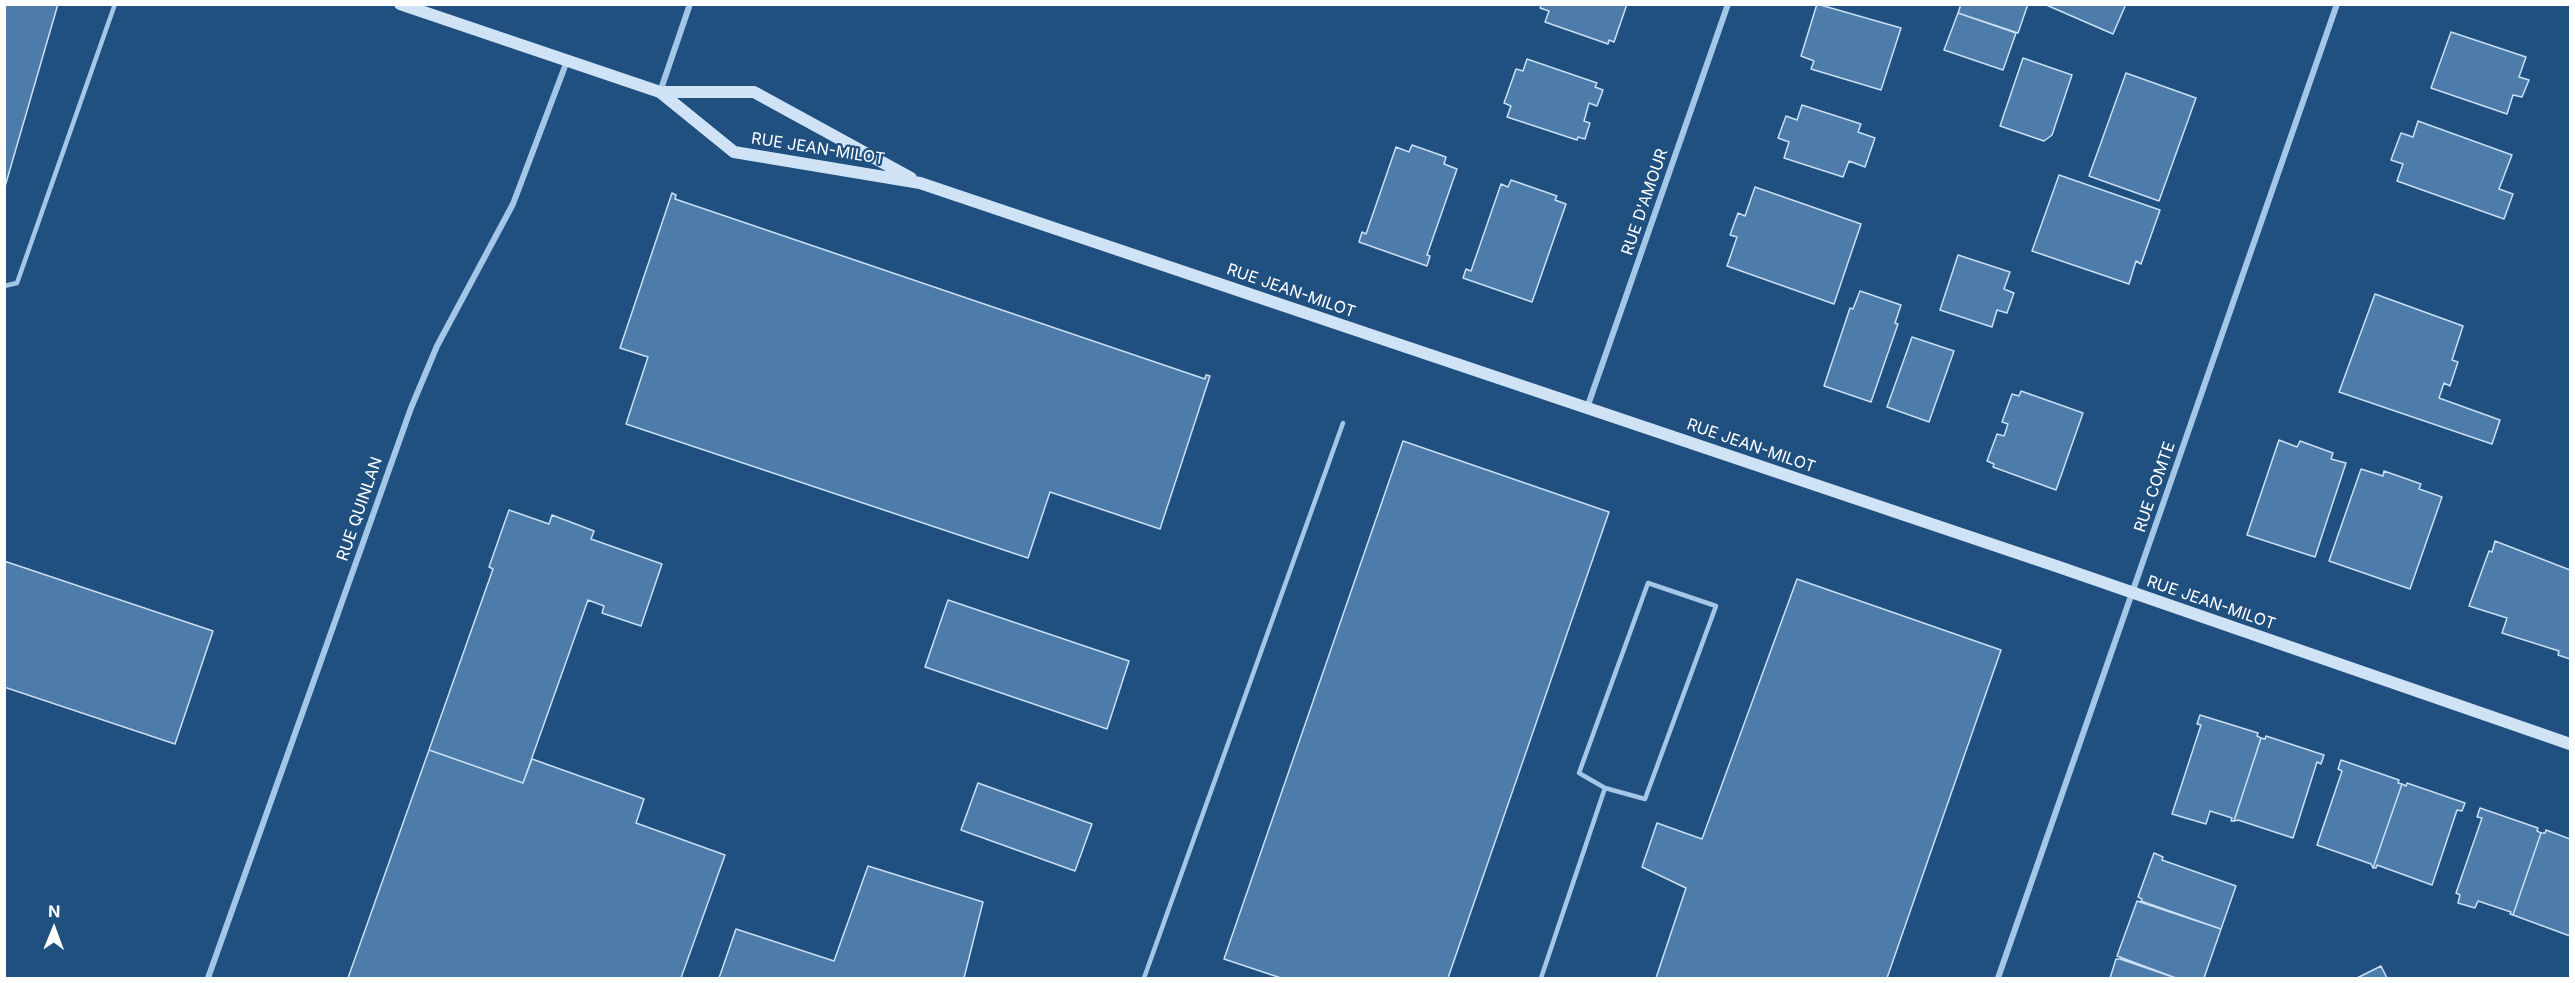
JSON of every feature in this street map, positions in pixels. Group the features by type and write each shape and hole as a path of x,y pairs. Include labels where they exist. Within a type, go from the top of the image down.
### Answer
{"street":[{"name":"RUE JEAN-MILOT","path":"400,4 660,92 754,92 920,183"},
{"path":"660,92 690,4"},
{"name":"RUE D'AMOUR","path":"1587,408 1728,4"},
{"name":"RUE COMTE","path":"1998,978 2337,4"},
{"name":"RUE QUINLAN","path":"208,978 411,408 437,346 513,204 567,61"},
{"name":"RUE JEAN-MILOT","path":"660,92 734,152 920,183 2571,744"}],"lane":[{"path":"4,286 18,283 115,4"},
{"path":"1144,978 1343,423"},
{"path":"1648,583 1716,606 1645,799 1605,788 1579,773 1648,583"},
{"path":"1541,978 1605,788"}],"building":[{"path":"4,4 58,4 4,190"},
{"path":"1542,4 1627,4 1614,42 1609,40 1608,44 1545,22 1549,11 1540,8"},
{"path":"1817,4 1901,28 1881,90 1811,69 1814,61 1801,56"},
{"path":"1961,4 2028,4 2018,33 1958,13"},
{"path":"2044,4 2126,4 2113,34"},
{"path":"1958,13 2016,33 2003,70 1944,50"},
{"path":"2451,32 2526,57 2519,77 2529,80 2522,97 2513,95 2507,114 2431,88"},
{"path":"2023,58 2072,75 2052,135 2044,141 2000,126"},
{"path":"1527,59 1597,83 1595,87 1603,90 1597,106 1589,103 1584,121 1590,123 1585,139 1578,137 1577,140 1507,117 1511,106 1504,103 1516,69 1523,71"},
{"path":"2126,73 2196,98 2159,201 2089,176"},
{"path":"1802,105 1861,124 1858,132 1875,138 1865,167 1849,161 1843,177 1784,158 1789,142 1778,138 1786,116 1797,120"},
{"path":"2418,121 2512,155 2499,189 2513,194 2504,219 2397,181 2403,164 2391,160 2401,133 2413,137"},
{"path":"1412,145 1446,157 1444,164 1457,169 1427,255 1430,256 1427,266 1359,242 1362,232 1366,234 1396,147 1409,152"},
{"path":"2059,175 2160,210 2141,264 2136,261 2129,284 2032,251"},
{"path":"1511,180 1557,196 1555,200 1566,204 1532,302 1463,278 1466,269 1471,271 1501,184 1508,187"},
{"path":"1755,187 1861,224 1834,304 1727,266 1737,237 1730,235 1738,213 1745,216"},
{"path":"672,193 676,195 675,199 1205,379 1206,375 1210,376 1160,529 1050,492 1028,558 626,424 648,357 620,348"},
{"path":"1958,255 2010,272 2004,289 2014,293 2007,313 1997,310 1992,327 1940,310"},
{"path":"1860,291 1901,305 1895,323 1898,324 1871,402 1824,386 1850,308 1853,309"},
{"path":"2375,294 2463,326 2452,360 2458,362 2450,386 2444,383 2439,398 2500,420 2492,444 2339,392"},
{"path":"1912,337 1954,351 1929,422 1887,407"},
{"path":"2021,391 2083,413 2056,490 1993,467 1994,464 1987,461 1997,434 2004,436 2008,424 2002,422 2012,394 2019,396"},
{"path":"2279,440 2297,447 2300,441 2333,453 2331,459 2346,463 2315,557 2247,535"},
{"path":"1403,441 1609,512 1448,978 1281,978 1224,959"},
{"path":"2361,469 2383,476 2384,471 2421,484 2419,489 2442,497 2410,589 2329,561"},
{"path":"509,510 549,524 552,515 594,531 591,539 662,564 641,626 602,613 604,606 588,600 523,783 429,750 493,569 489,567"},
{"path":"2495,541 2570,570 2570,659 2558,655 2559,651 2502,633 2507,618 2469,606 2489,551 2492,552"},
{"path":"4,561 213,631 175,744 4,687"},
{"path":"1797,579 2001,650 1887,978 1656,978 1686,888 1642,867 1657,823 1702,839"},
{"path":"948,600 1129,661 1107,729 925,667"},
{"path":"2200,715 2258,733 2257,736 2261,738 2234,821 2231,821 2232,818 2210,811 2206,824 2172,814 2201,725 2197,724"},
{"path":"2266,736 2324,755 2321,764 2317,762 2293,838 2238,820 2234,821 2261,738 2265,739"},
{"path":"429,750 523,783 532,759 644,799 636,823 725,855 681,978 348,978"},
{"path":"2341,760 2399,780 2398,783 2402,784 2373,868 2371,864 2317,845 2342,771 2338,769"},
{"path":"978,783 1092,824 1075,871 961,830"},
{"path":"2407,783 2465,803 2462,811 2457,810 2432,885 2377,865 2373,868 2402,784 2406,786"},
{"path":"2480,808 2538,828 2537,831 2541,833 2513,915 2510,914 2511,912 2478,901 2475,908 2458,903 2460,895 2456,893 2482,818 2477,817"},
{"path":"2546,830 2570,839 2570,936 2513,915 2541,833 2545,833"},
{"path":"2154,853 2163,857 2162,860 2236,886 2221,929 2141,901 2142,899 2138,897"},
{"path":"868,866 983,902 964,978 719,978 736,929 834,961"},
{"path":"2137,901 2221,929 2204,978 2176,978 2117,956"},
{"path":"2116,959 2120,959 2176,978 2110,978"},
{"path":"2381,966 2387,978 2357,978"}]}
